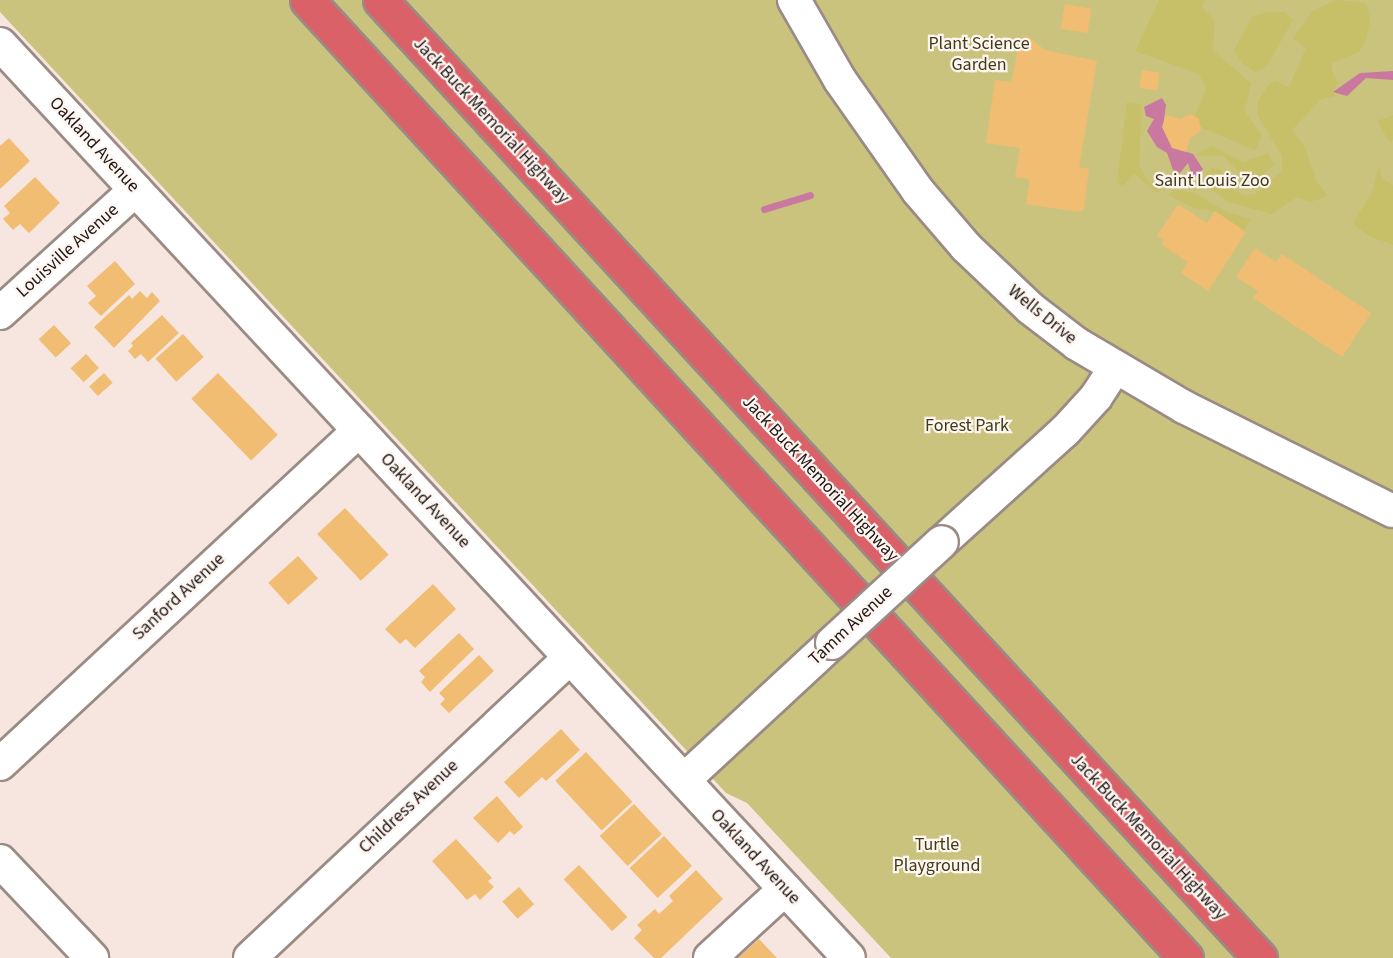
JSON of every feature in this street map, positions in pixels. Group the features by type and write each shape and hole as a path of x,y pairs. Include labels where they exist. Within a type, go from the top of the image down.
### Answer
{"highway":[{"path":"289,0 353,50"},
{"path":"307,0 1184,957"},
{"name":"Jack Buck Memorial Highway","path":"380,0 1260,958"}],"street":[{"name":"Wells Drive","path":"794,0 840,80 940,219 1030,308 1115,368 1248,441 1393,511"},
{"name":"Oakland Avenue","path":"0,44 849,958"},
{"name":"Louisville Avenue","path":"0,313 135,190"},
{"name":"Tamm Avenue","path":"684,780 1071,425 1115,368"},
{"name":"Sanford Avenue","path":"0,764 359,430"},
{"name":"Childress Avenue","path":"250,958 570,658"},
{"path":"0,861 92,958"},
{"path":"710,958 785,889"}],"green space":[{"name":"Forest Park","path":"0,0 1393,0 1393,958 891,958 747,803 726,793 0,12"},
{"path":"1159,0 1205,0 1202,7 1215,21 1213,51 1251,83 1245,112 1262,136 1255,150 1202,128 1195,116 1206,89 1199,74 1135,51"},
{"name":"Saint Louis Zoo","path":"1336,0 1366,3 1370,19 1366,42 1358,53 1333,62 1331,68 1338,83 1333,90 1335,96 1320,100 1292,130 1304,145 1317,182 1328,196 1310,202 1297,197 1272,214 1231,203 1204,185 1206,172 1212,168 1220,169 1234,190 1244,195 1255,194 1282,171 1282,156 1258,116 1257,103 1269,84 1275,81 1289,87 1306,48 1293,38 1312,11"},
{"path":"1268,12 1285,12 1293,20 1267,66 1256,73 1242,63 1234,50 1252,17"},
{"path":"1127,102 1142,104 1139,165 1150,184 1161,191 1158,193 1134,174 1123,186 1117,182"},
{"path":"1393,115 1393,140 1390,143 1377,121"},
{"path":"1212,146 1243,162 1268,153 1274,164 1264,175 1246,179 1223,156 1193,156"},
{"path":"1379,165 1382,178 1393,185 1393,245 1369,236 1353,224 1372,192"},
{"path":"1175,190 1195,193 1226,212 1251,219 1243,231 1212,211 1194,208 1168,195"}],"shaded area":[{"path":"1393,71 1393,80 1366,78 1347,96 1333,92 1360,73"},
{"path":"1162,98 1166,105 1163,127 1172,147 1193,154 1203,169 1193,179 1188,163 1180,173 1173,170 1167,153 1157,147 1147,131 1154,119 1146,116 1144,107"}],"building":[{"path":"1065,4 1092,9 1087,33 1061,29"},
{"path":"1026,35 1045,50 1097,61 1079,167 1089,169 1084,209 1079,212 1026,204 1030,179 1015,177 1020,148 986,143 995,80 1011,82 1020,41"},
{"path":"1142,70 1160,73 1157,91 1139,88"},
{"path":"1191,114 1199,119 1201,131 1190,138 1186,152 1172,148 1162,127 1166,115 1180,119"},
{"path":"9,138 30,161 0,189 0,146"},
{"path":"35,177 60,203 29,233 20,224 13,230 3,219 10,213 4,206"},
{"path":"1178,204 1207,223 1215,211 1246,232 1208,291 1181,273 1188,262 1162,245 1164,240 1157,236"},
{"path":"1255,248 1276,262 1282,254 1371,313 1342,357 1253,298 1258,291 1236,277"},
{"path":"115,261 135,284 101,316 88,303 96,296 87,286"},
{"path":"140,291 147,298 152,292 160,301 114,348 94,327 129,295 132,299"},
{"path":"162,315 179,333 148,362 141,354 135,359 128,351 133,346 131,343"},
{"path":"54,325 71,343 56,358 39,339"},
{"path":"183,334 204,357 176,382 156,359"},
{"path":"86,354 99,368 84,382 71,368"},
{"path":"104,373 113,383 98,396 89,386"},
{"path":"218,373 278,435 251,461 191,399"},
{"path":"345,508 389,555 361,581 317,534"},
{"path":"298,556 318,578 288,605 268,583"},
{"path":"433,584 456,609 415,648 406,639 400,644 385,629"},
{"path":"459,633 474,649 430,692 421,682 425,677 419,671"},
{"path":"479,655 494,671 449,713 440,704 445,699 439,693"},
{"path":"561,729 580,750 546,781 542,777 519,798 504,782"},
{"path":"586,752 632,802 602,830 555,781"},
{"path":"497,796 523,827 514,835 510,831 498,843 473,818"},
{"path":"634,804 662,834 628,866 600,836"},
{"path":"664,836 692,866 658,898 630,868"},
{"path":"456,839 492,878 488,881 494,887 480,900 475,894 467,900 432,861"},
{"path":"579,865 627,917 612,931 564,879"},
{"path":"696,870 723,899 661,958 654,958 634,938 642,930 637,925 655,909 659,914 673,901 669,896"},
{"path":"519,887 534,904 517,919 502,901"},
{"path":"759,939 777,958 738,958"}],"waterway":[{"path":"764,209 810,195"}],"park label":[{"name":"Plant Science Garden","path":"979,55"},
{"name":"Turtle Playground","path":"937,856"}]}
